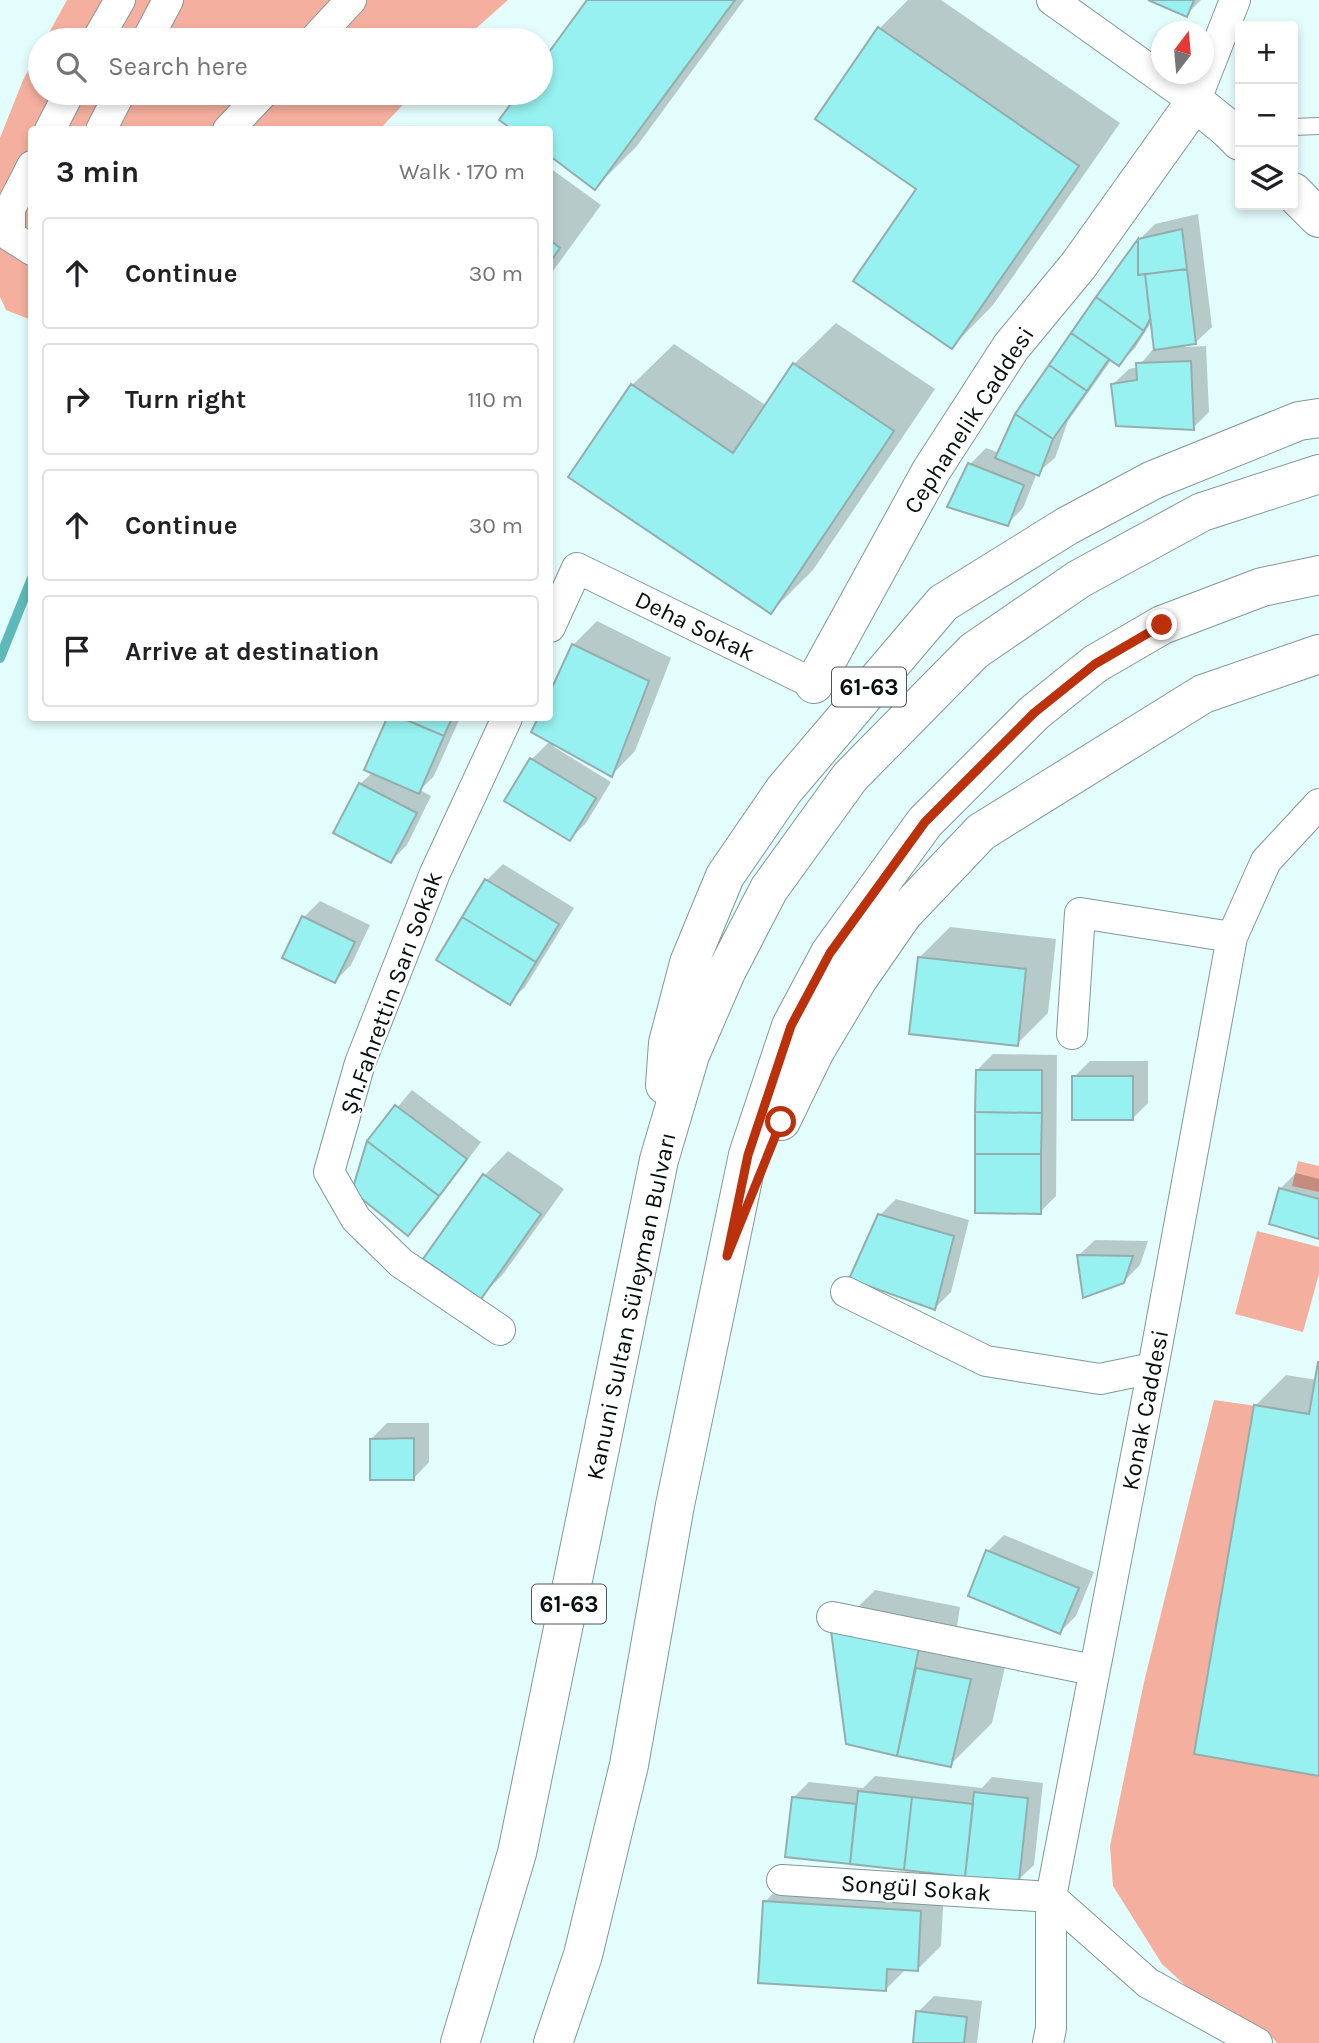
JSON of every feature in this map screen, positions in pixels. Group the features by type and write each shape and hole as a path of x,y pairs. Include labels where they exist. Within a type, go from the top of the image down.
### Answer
{"main road":[{"path":"1195,102 1235,132"},
{"name":"Cephanelik Caddesi","path":"814,684 931,471 1011,348 1079,266 1195,102"},
{"path":"1298,174 1319,189"},
{"path":"1298,197 1319,218"},
{"name":"61-63","path":"659,1160 668,1043 689,963 725,876 784,790 934,613 943,603 1067,526 1153,480 1299,421 1319,418"},
{"name":"Kanuni Sultan Süleyman Bulvarı","path":"460,2043 517,1853 659,1160 690,1055 726,972 769,889 850,777 974,651 1079,579 1202,512 1319,474"},
{"path":"553,2043 583,1955 629,1765 675,1505 748,1155 791,1026 830,953 925,822 1034,713 1095,664 1162,625 1262,587 1319,575"},
{"path":"727,1256 781,1122 815,1051 843,1003 903,914 981,832 1203,694 1319,654"}],"street":[{"path":"104,28 120,0"},
{"path":"153,28 168,0"},
{"path":"325,28 351,0"},
{"path":"1052,0 1195,102 1235,0"},
{"path":"52,126 63,105"},
{"path":"103,126 114,105"},
{"path":"232,126 252,105"},
{"path":"28,174 10,209 10,236 28,247"},
{"name":"Deha Sokak","path":"553,620 577,568 814,684"},
{"name":"Şh.Fahrettin Sarı Sokak","path":"499,1330 401,1263 356,1219 329,1171 360,1063 435,873 506,721"},
{"name":"Konak Caddesi","path":"1048,2043 1051,2028 1051,1898 1153,1368 1232,937 1266,861 1309,811 1319,804"},
{"path":"1072,1034 1080,913 1232,937"},
{"path":"846,1292 986,1360 1100,1379 1153,1368"},
{"path":"832,1617 1093,1670"},
{"name":"Songül Sokak","path":"782,1880 1051,1898"},
{"path":"1051,1898 1148,1983 1257,2043"}],"lane":[{"path":"1298,127 1319,126"}],"shaded area":[{"path":"67,0 508,0 476,28 52,28"},
{"path":"28,71 28,105 403,105 383,126 28,126 28,319 6,310 0,297 0,138"},
{"path":"1298,1161 1319,1166 1319,1192 1292,1186"},
{"path":"1257,1231 1319,1247 1319,1274 1303,1332 1235,1314"},
{"path":"1214,1400 1319,1415 1319,2043 1277,2043 1266,2031 1189,1989 1162,1964 1113,1886 1110,1846 1144,1682"}],"building":[{"path":"587,0 735,0 595,190 553,158 553,126 507,126 499,120 510,105 553,105 553,47"},
{"path":"1148,0 1194,0 1187,17"},
{"path":"878,27 1079,166 952,349 853,281 916,189 815,119"},
{"path":"1182,229 1187,269 1138,275 1138,239"},
{"path":"1138,239 1138,275 1145,274 1150,319 1144,331 1096,297"},
{"path":"553,242 560,248 553,258"},
{"path":"1187,269 1196,344 1154,350 1145,274"},
{"path":"1096,297 1144,331 1119,366 1071,333"},
{"path":"1071,333 1109,359 1087,391 1049,365"},
{"path":"1191,361 1194,430 1116,426 1111,384 1137,380 1136,363"},
{"path":"793,363 894,431 771,614 568,477 631,384 733,453"},
{"path":"1049,365 1087,391 1053,439 1015,414"},
{"path":"1015,414 1053,439 1039,476 995,458"},
{"path":"968,463 1024,485 1008,526 947,507"},
{"path":"572,644 649,681 612,777 531,732 536,721 553,721 553,685"},
{"path":"386,721 409,721 444,736 419,794 364,770"},
{"path":"409,721 451,721 444,736"},
{"path":"530,758 596,798 570,841 504,801"},
{"path":"359,783 417,813 391,863 333,833"},
{"path":"485,879 559,924 536,962 462,917"},
{"path":"302,916 355,942 335,983 282,958"},
{"path":"462,917 536,962 510,1005 436,960"},
{"path":"918,957 1026,969 1018,1046 909,1034"},
{"path":"976,1070 1042,1070 1042,1113 975,1112"},
{"path":"1072,1076 1133,1076 1133,1120 1072,1120"},
{"path":"395,1105 467,1159 439,1196 367,1141"},
{"path":"975,1112 1042,1113 1041,1154 975,1154"},
{"path":"367,1141 439,1196 408,1236 352,1191"},
{"path":"975,1154 1041,1154 1041,1214 975,1213"},
{"path":"483,1174 541,1214 481,1299 423,1259"},
{"path":"1279,1188 1319,1199 1319,1239 1269,1224"},
{"path":"878,1214 954,1236 935,1310 849,1279"},
{"path":"1077,1255 1133,1256 1124,1283 1083,1298"},
{"path":"1318,1362 1319,1776 1194,1754 1254,1405 1309,1414"},
{"path":"414,1438 414,1480 370,1480 370,1439"},
{"path":"986,1550 1079,1588 1060,1634 968,1596"},
{"path":"831,1631 919,1648 897,1756 846,1744"},
{"path":"916,1668 971,1679 951,1767 897,1756"},
{"path":"858,1791 912,1797 904,1870 850,1864"},
{"path":"974,1792 1028,1798 1019,1882 965,1877"},
{"path":"792,1797 856,1804 850,1864 785,1857"},
{"path":"912,1797 973,1804 965,1877 904,1870"},
{"path":"763,1901 921,1911 918,1971 887,1969 886,1991 758,1983"},
{"path":"916,2011 967,2017 964,2043 913,2043"}],"waterway":[{"path":"0,658 28,588"}],"route":[{"path":"781,1122 727,1256 748,1155 791,1026 830,953 925,822 1034,713 1095,664 1162,625"}]}
